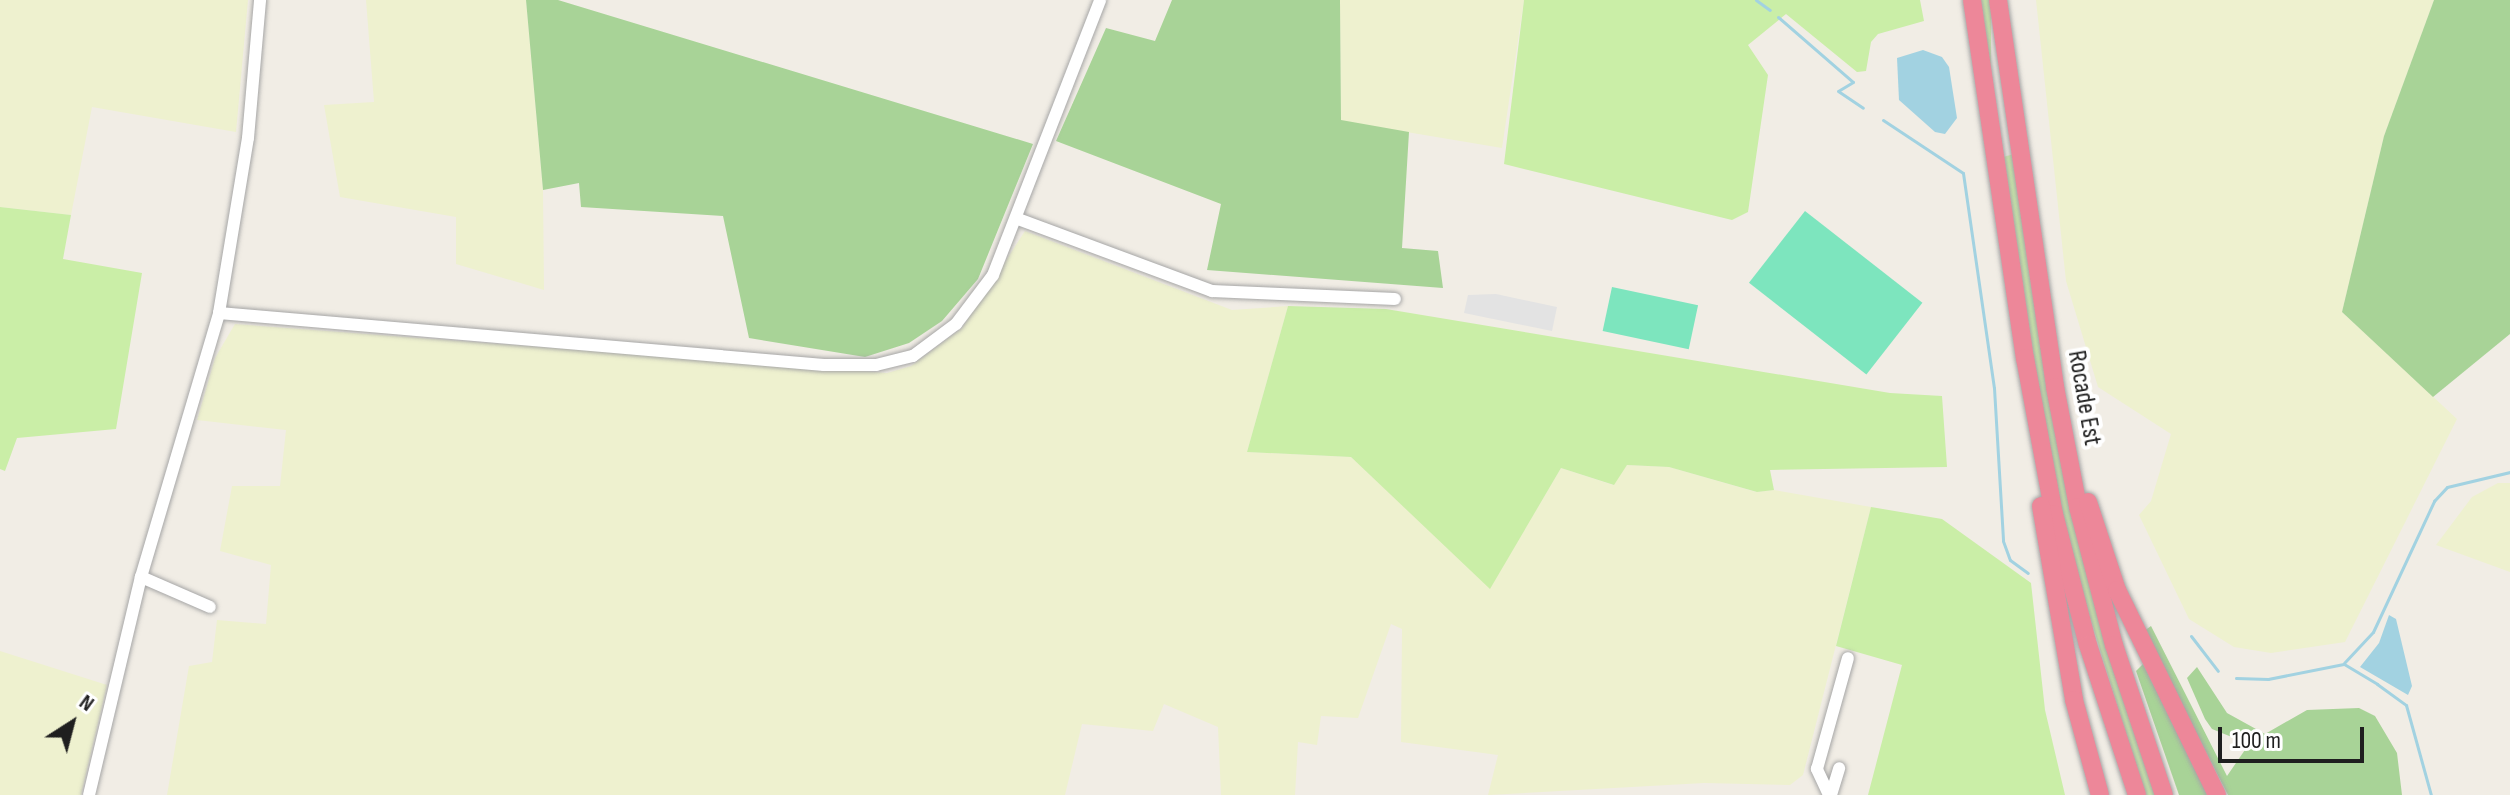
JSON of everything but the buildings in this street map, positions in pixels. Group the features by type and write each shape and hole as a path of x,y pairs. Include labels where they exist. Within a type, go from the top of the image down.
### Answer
{"highway":[{"name":"Rocade Est","path":"1972,0 2033,410 2077,608 2137,795"},
{"name":"Rocade Est","path":"1998,0 2055,387 2092,568 2164,795"},
{"path":"2055,387 2066,408 2112,579 2217,795"},
{"path":"2033,410 2028,424 2063,648 2100,795"}],"street":[{"path":"89,795 141,577 219,313 248,138 260,0"},
{"path":"219,313 812,364 876,365 923,351 967,313 993,275 1018,219 1100,0"},
{"path":"1018,219 1212,291 1395,299"},
{"path":"141,577 210,607"},
{"path":"1830,795 1817,769 1848,658"},
{"path":"1830,795 1839,768"}],"green space":[{"path":"0,0 248,0 236,132 92,107 71,215 0,207"},
{"path":"366,0 526,0 543,190 544,290 456,264 456,217 340,197 324,105 374,102"},
{"path":"526,0 558,0 1033,144 978,279 942,321 909,343 865,357 749,338 723,216 581,207 579,183 543,190"},
{"path":"1172,0 1340,0 1341,120 1409,132 1402,248 1438,251 1443,288 1207,270 1221,204 1056,141 1106,28 1155,41"},
{"path":"1340,0 1524,0 1502,148 1341,121"},
{"path":"1524,0 1920,0 1924,21 1878,34 1871,42 1866,71 1857,72 1786,14 1748,45 1768,75 1748,212 1732,220 1504,164"},
{"path":"1980,0 1991,0 1991,81 1980,81"},
{"path":"2036,0 2434,0 2384,136 2342,312 2457,419 2345,642 2271,653 2234,647 2189,619 2139,515 2151,501 2171,434 2098,387 2066,281"},
{"path":"2434,0 2510,0 2510,334 2433,397 2342,312 2384,136"},
{"path":"2014,154 2032,292 2157,795 2145,795 2069,549 2043,422 2003,157"},
{"path":"0,207 71,215 63,259 142,273 116,429 17,438 5,471 0,469"},
{"path":"1805,211 1922,303 1866,374 1749,283"},
{"path":"1025,231 1232,310 1288,306 1247,452 1351,457 1490,588 1561,468 1613,485 1627,465 1669,467 1756,492 1774,490 1871,507 1803,775 1790,785 1704,783 1488,795 1498,755 1401,742 1402,629 1391,624 1358,718 1321,716 1317,745 1298,742 1295,795 1221,795 1218,727 1164,704 1153,731 1082,724 1065,795 167,795 189,666 212,662 217,620 266,624 271,565 220,551 232,486 280,486 286,430 197,420 215,358 235,324 887,373 911,366 962,328"},
{"path":"1612,287 1698,305 1689,349 1603,331"},
{"path":"1288,306 1386,309 1890,393 1942,396 1947,467 1770,470 1774,490 1757,492 1669,467 1627,465 1614,485 1561,468 1490,589 1351,457 1247,452"},
{"path":"2498,483 2510,483 2510,572 2436,545 2472,497"},
{"path":"1871,507 1942,519 2031,583 2045,710 2065,795 1868,795 1902,665 1836,646"},
{"path":"2151,626 2227,776 2249,744 2212,729 2205,719 2187,678 2197,667 2227,713 2265,734 2307,710 2359,708 2375,716 2397,753 2402,795 2228,795 2144,631"},
{"path":"0,651 107,685 81,795 0,795"},
{"path":"2143,664 2207,795 2179,795 2136,671"}],"shaded area":[{"path":"1496,294 1557,307 1552,331 1464,313 1468,295"}],"water":[{"path":"1923,50 1942,57 1949,67 1957,118 1945,134 1935,132 1899,100 1897,58"},
{"path":"2389,615 2396,619 2412,686 2408,695 2360,667 2379,643"}],"waterway":[{"path":"1756,0 1770,10"},
{"path":"1778,17 1853,82 1838,91 1863,108"},
{"path":"1883,120 1963,173 1994,388 2003,541 2010,560 2028,573"},
{"path":"2344,663 2373,632 2434,501 2447,487 2510,472"},
{"path":"2191,636 2218,671"},
{"path":"2236,678 2268,679 2344,664 2406,705 2431,795"}]}
